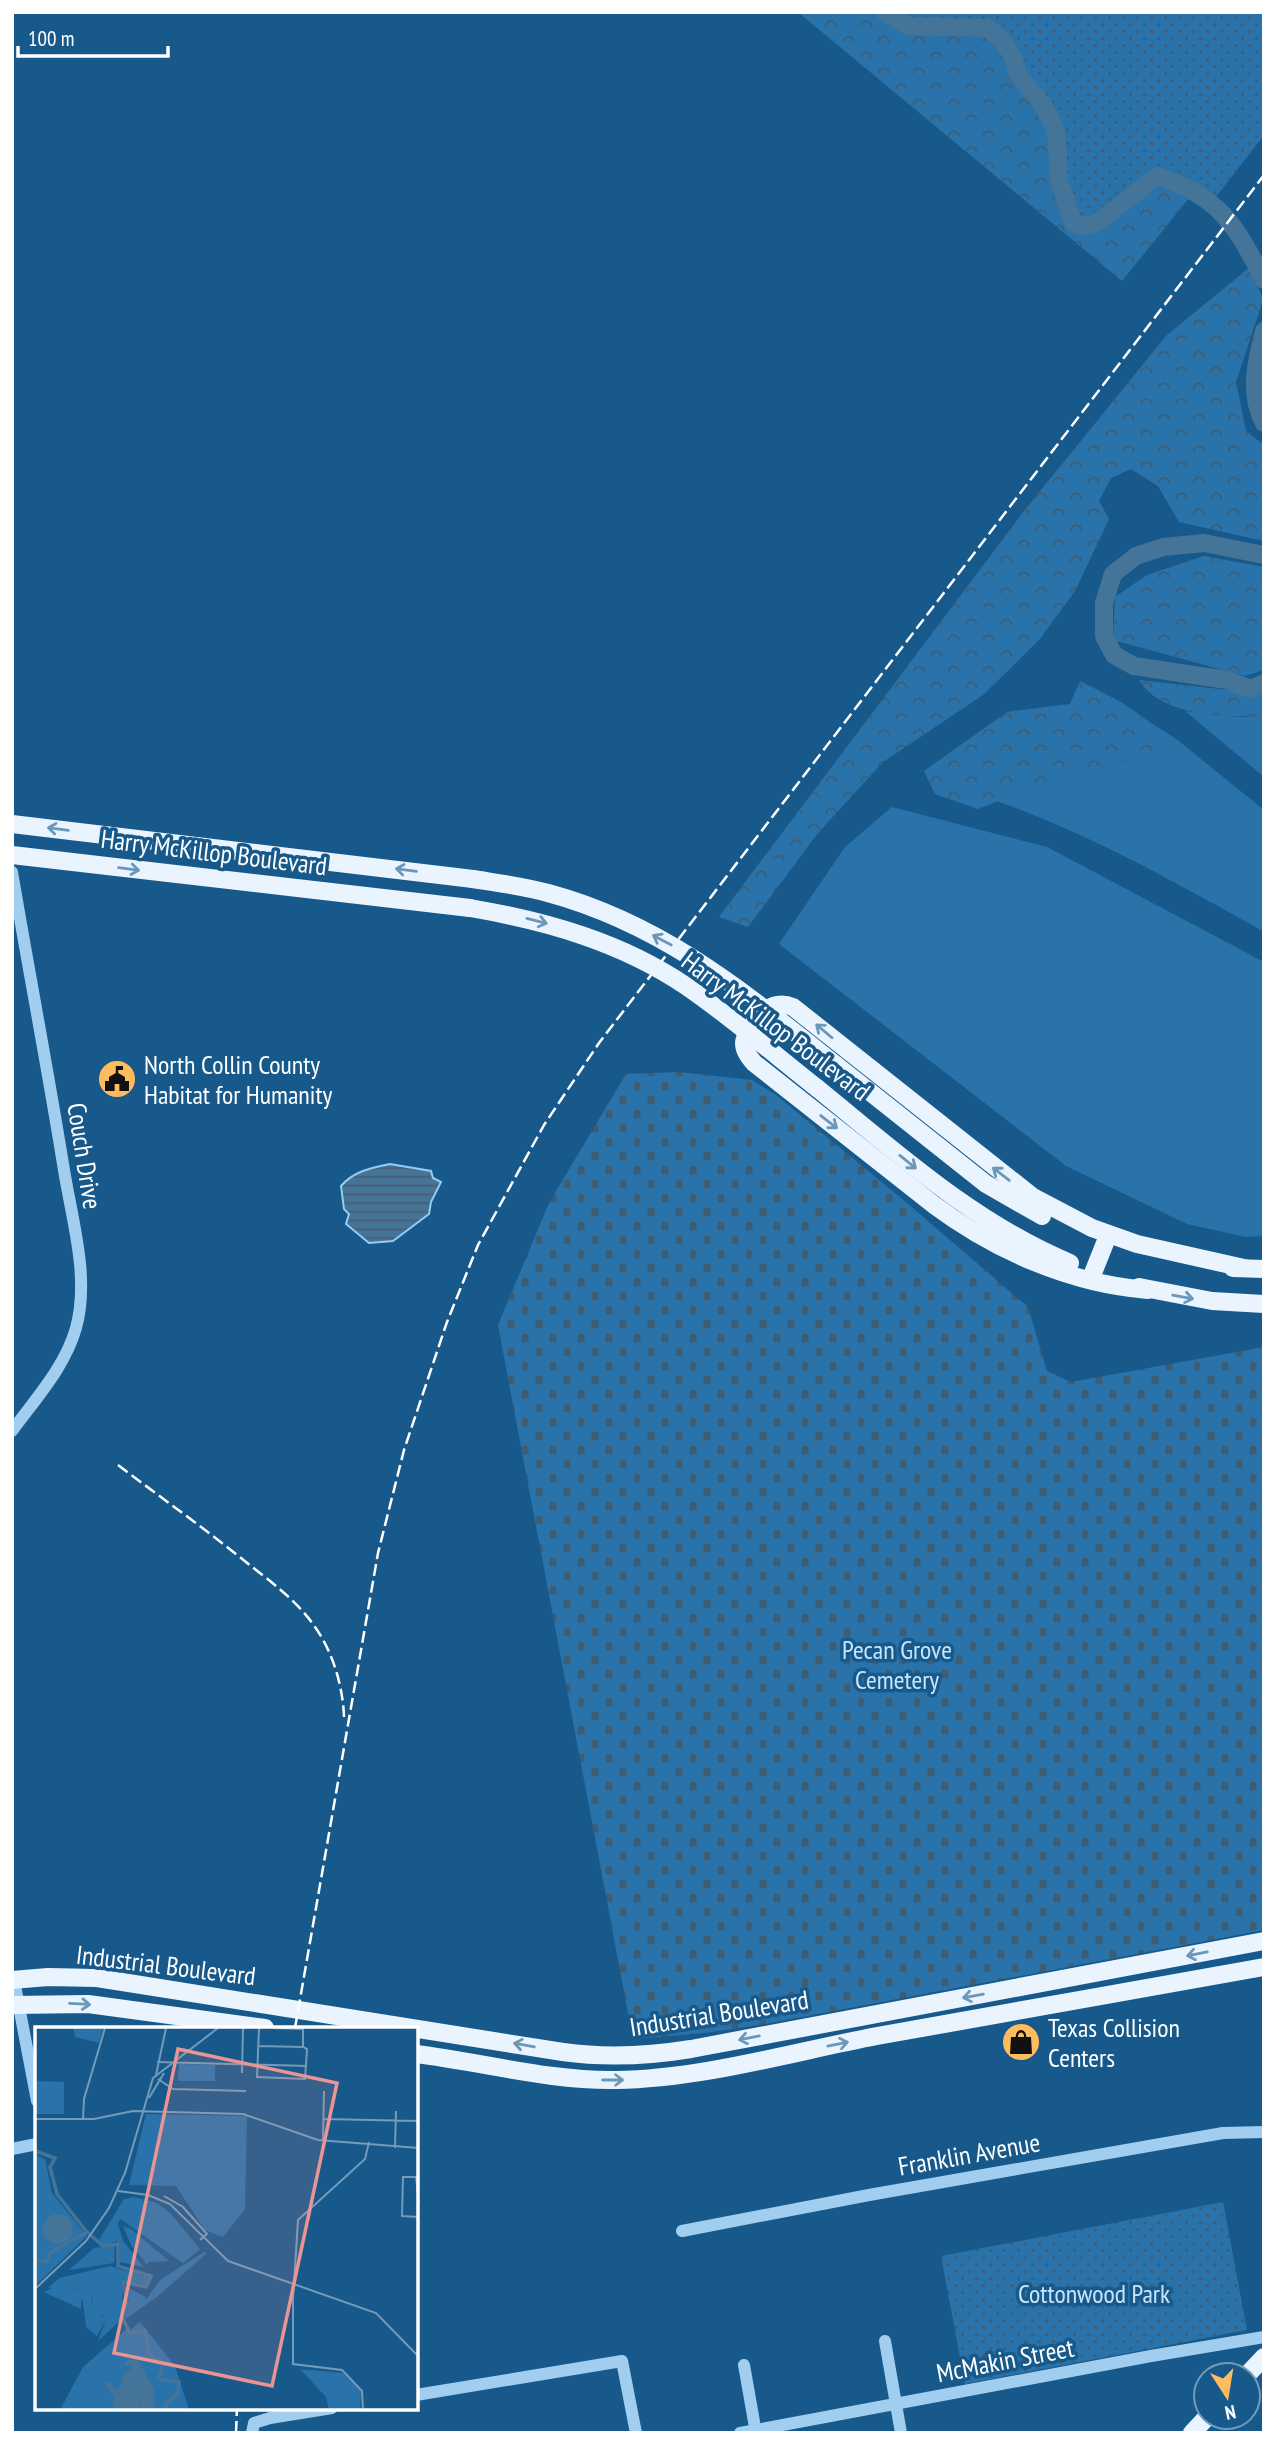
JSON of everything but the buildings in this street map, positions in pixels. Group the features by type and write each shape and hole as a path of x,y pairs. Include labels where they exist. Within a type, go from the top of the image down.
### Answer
{"main road":[{"name":"Harry McKillop Boulevard","path":"12,824 474,879 523,887 564,898 622,920 733,984 986,1184 1045,1218 1105,1243 1150,1256 1192,1264 1264,1269"},
{"name":"Harry McKillop Boulevard","path":"12,855 470,908 539,922 592,939 630,954 684,985 937,1185 969,1208 1034,1247 1093,1273 1148,1290 1212,1301 1264,1304"},
{"path":"1148,1290 1115,1287 1057,1270 1008,1250 950,1216 754,1063 746,1053 748,1032 765,1009 779,1004 793,1007 1033,1197 1092,1228 1137,1244 1244,1268"},
{"path":"1093,1273 1105,1243"},
{"name":"Industrial Boulevard","path":"418,2027 570,2053 638,2055 691,2049 1264,1941"},
{"name":"Industrial Boulevard","path":"418,2054 570,2077 638,2080 699,2072 877,2036 1264,1967"},
{"path":"1099,1972 1105,1997"},
{"name":"Industrial Boulevard","path":"13,1980 48,1977 97,1978 416,2027"},
{"path":"1027,1986 1032,2010"},
{"name":"Industrial Boulevard","path":"15,2005 88,2004 258,2027"},
{"path":"904,2008 908,2031"},
{"path":"873,2014 877,2036"},
{"path":"418,2036 448,2032 449,2058"}],"street":[{"name":"Couch Drive","path":"12,872 57,1125 81,1289 78,1318 65,1357 12,1431"},
{"path":"13,1980 15,2005 35,2092"},
{"name":"Franklin Avenue","path":"682,2231 1223,2133 1264,2132"},
{"path":"12,2149 35,2144"},
{"name":"McMakin Street","path":"740,2433 1264,2337"},
{"path":"885,2341 901,2433"},
{"path":"418,2395 622,2361 636,2433"},
{"path":"744,2365 756,2431"},
{"path":"253,2428 270,2418 320,2410"}],"green space":[{"path":"798,12 1264,12 1264,105 1122,281"},
{"path":"886,12 1264,12 1264,135 1212,202 1197,189 1158,175 1098,220 1080,224 1074,221 1061,185 1055,127 1022,80 1004,39 986,27 921,26 908,24"},
{"path":"1250,267 1263,300 1236,382 1246,431 1264,445 1264,541 1179,522 1158,486 1131,469 1111,478 1099,501 1109,519 1075,591 1039,640 983,695 883,762 818,833 748,927 719,917 1024,511 1166,336"},
{"path":"1204,556 1264,567 1264,670 1245,676 1113,640 1115,597 1147,575"},
{"path":"1139,680 1264,694 1264,716 1213,715 1178,708 1149,692"},
{"path":"1080,681 1121,702 1151,723 1162,753 1052,780 978,809 935,794 924,771 1007,712 1070,704"},
{"path":"1185,711 1238,717 1264,716 1264,777"},
{"path":"1151,723 1175,738 1264,810 1264,932 1100,844 997,801 1052,780 1161,753"},
{"path":"892,807 1047,847 1264,962 1264,1236 1246,1237 1187,1224 1066,1166 779,944 845,847"},
{"name":"Pecan Grove Cemetery","path":"679,1072 752,1080 776,1095 1028,1307 1047,1371 1071,1382 1264,1347 1264,1930 759,2025 633,2039 498,1325 549,1203 626,1074"},
{"name":"Cottonwood Park","path":"1223,2202 1247,2330 965,2384 941,2256"}],"shaded area":[{"path":"390,1164 431,1171 433,1178 441,1182 431,1202 429,1214 393,1241 369,1243 346,1224 349,1214 344,1209 341,1186 357,1174"}],"waterway":[{"path":"885,12 909,26 988,28 1003,41 1013,57 1018,74 1042,104 1054,126 1059,181 1073,222 1086,226 1098,222 1157,176 1196,193 1223,214 1244,243 1264,280"},
{"path":"1264,331 1255,378 1256,400 1264,423"},
{"path":"1264,555 1204,543 1163,547 1136,556 1113,574 1104,603 1104,636 1114,655 1134,666 1227,680 1251,689 1264,683"}],"railway":[{"path":"295,2027 378,1553 404,1450 447,1322 478,1245 544,1125 599,1043 1264,175"},
{"path":"118,1465 226,1546 299,1607 321,1637 332,1659 342,1694 344,1717"},
{"path":"236,2433 237,2410"}],"place":[{"name":"North Collin County Habitat for Humanity","path":"117,1079"},
{"name":"Texas Collision Centers","path":"1021,2042"}]}
